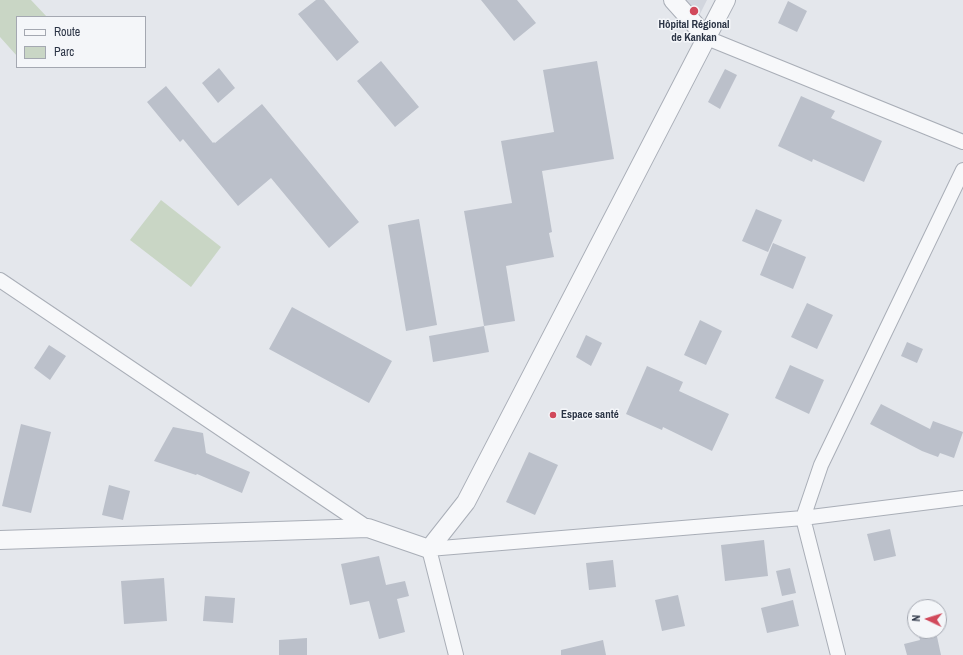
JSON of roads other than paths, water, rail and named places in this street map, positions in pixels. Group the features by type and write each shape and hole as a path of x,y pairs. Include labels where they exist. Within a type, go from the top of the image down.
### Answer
{"street":[{"path":"673,0 707,38 963,142"},
{"path":"429,549 466,502 726,0"},
{"path":"838,655 803,518 821,465 963,170"},
{"path":"0,280 368,528 429,549 803,518 963,498"},
{"path":"0,540 368,528"},
{"path":"429,549 456,655"}],"place":[{"name":"Hôpital Régional de Kankan","path":"694,11"},
{"name":"Espace santé","path":"553,415"}]}
